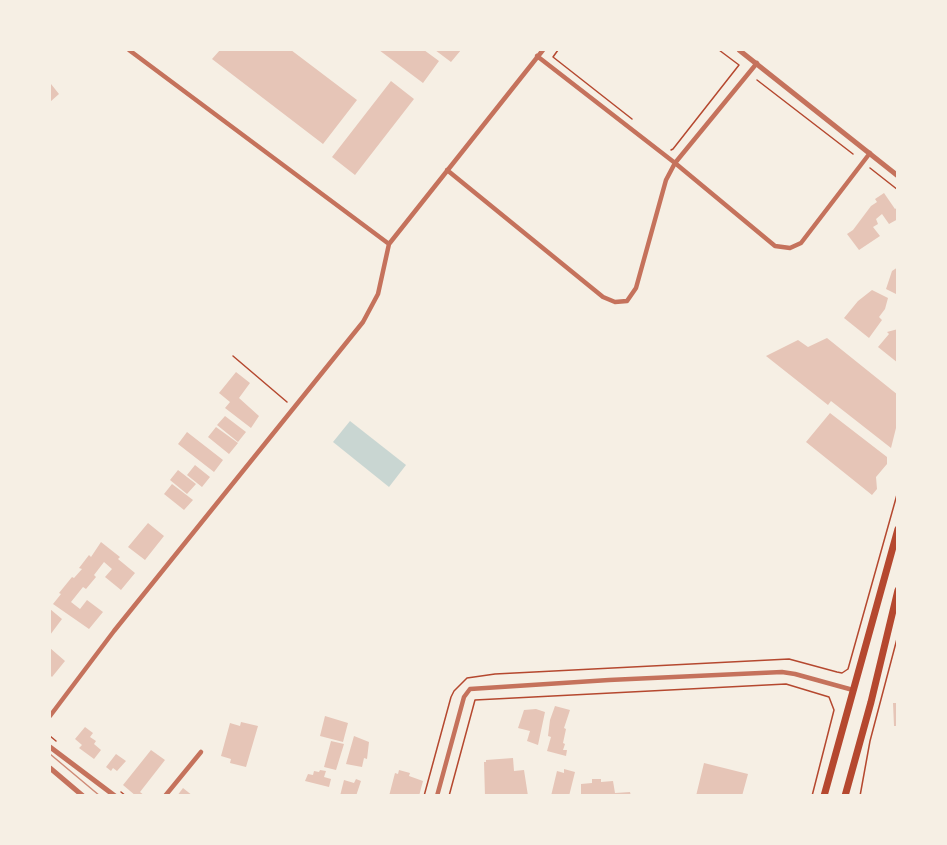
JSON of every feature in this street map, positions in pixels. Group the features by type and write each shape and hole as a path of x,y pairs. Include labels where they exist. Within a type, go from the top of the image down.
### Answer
{"main road":[{"path":"824,795 897,529"},
{"path":"845,795 866,720 897,590"}],"street":[{"path":"129,50 389,244"},
{"path":"50,716 114,631 363,322 378,294 389,244 543,50"},
{"path":"739,50 897,176"},
{"path":"537,56 675,164 774,246 790,248 801,243 870,153"},
{"path":"447,170 603,297 615,302 627,301 636,288 666,180 675,164 757,63"},
{"path":"437,795 464,697 470,689 782,672 853,690"},
{"path":"50,747 115,795"},
{"path":"165,795 201,752"},
{"path":"50,768 83,795"}],"path":[{"path":"558,50 553,57 634,121"},
{"path":"670,150 674,149 739,65 719,50"},
{"path":"757,80 853,154"},
{"path":"870,168 897,190"},
{"path":"233,356 293,408"},
{"path":"837,672 842,673 848,669 897,491"},
{"path":"860,795 870,741 897,636"},
{"path":"449,795 475,700 786,684 829,697 834,710 812,795"}],"shaded area":[{"path":"350,421 406,465 389,487 333,442"}],"building":[{"path":"220,50 291,50 357,100 323,144 212,59"},
{"path":"379,50 424,50 439,61 423,83"},
{"path":"435,50 461,50 451,62"},
{"path":"391,81 414,99 355,175 332,157"},
{"path":"50,85 59,94 50,102"},
{"path":"884,193 895,209 898,207 898,219 889,224 882,214 876,219 878,224 873,227 880,236 859,250 847,234 877,202 875,199"},
{"path":"898,267 898,295 886,289 892,271"},
{"path":"872,290 888,298 885,309 879,317 882,320 869,338 844,318 858,301"},
{"path":"898,329 898,363 878,347 889,334 887,332"},
{"path":"827,338 898,395 898,420 891,448 831,401 828,405 766,356 798,340 808,347"},
{"path":"236,372 250,383 239,398 259,416 251,428 225,408 230,402 219,393"},
{"path":"830,413 887,457 887,464 876,477 877,489 872,495 806,442"},
{"path":"225,416 246,432 238,442 217,425"},
{"path":"216,427 238,443 229,454 208,437"},
{"path":"187,432 223,460 214,472 178,444"},
{"path":"195,465 210,477 202,487 187,475"},
{"path":"178,470 196,484 187,494 170,480"},
{"path":"172,484 193,500 184,510 164,494"},
{"path":"148,523 164,536 145,560 128,547"},
{"path":"101,542 135,573 121,590 105,577 112,569 104,562 86,589 83,587 71,602 80,609 87,600 103,612 89,629 53,604 61,594 59,593 82,569 79,568 89,555 91,557"},
{"path":"50,609 62,619 50,635"},
{"path":"50,648 65,661 52,677 50,675"},
{"path":"893,703 898,703 898,726 894,726"},
{"path":"555,706 570,710 564,728 566,729 563,750 567,750 566,756 547,751 551,737 548,736 550,720"},
{"path":"536,709 545,712 538,745 527,741 530,731 518,728 524,710"},
{"path":"325,716 348,723 343,742 320,736"},
{"path":"241,722 258,726 246,767 230,763 231,759 221,756 230,723 240,726"},
{"path":"85,727 93,733 90,737 96,741 94,744 101,750 94,759 79,748 82,745 75,739"},
{"path":"354,736 369,742 367,759 364,758 362,767 346,764"},
{"path":"331,741 344,744 336,770 324,767"},
{"path":"151,750 165,760 140,792 145,796 136,796 123,785"},
{"path":"116,754 126,761 117,771 113,768 111,771 106,767"},
{"path":"513,758 514,771 524,770 528,796 485,796 484,762"},
{"path":"704,763 748,774 742,796 696,796"},
{"path":"564,769 575,772 569,796 551,796 557,771 564,773"},
{"path":"320,770 326,771 324,777 331,779 329,787 305,781 308,774 313,775 314,771 319,772"},
{"path":"399,770 410,773 409,776 423,781 419,796 389,796 395,773 398,774"},
{"path":"356,779 361,781 356,796 340,796 344,780 354,783"},
{"path":"592,779 601,779 601,782 613,781 615,793 630,792 631,796 581,796 581,784 592,783"},
{"path":"183,788 193,796 177,796"}],"tram line":[{"path":"50,754 100,796"}]}
